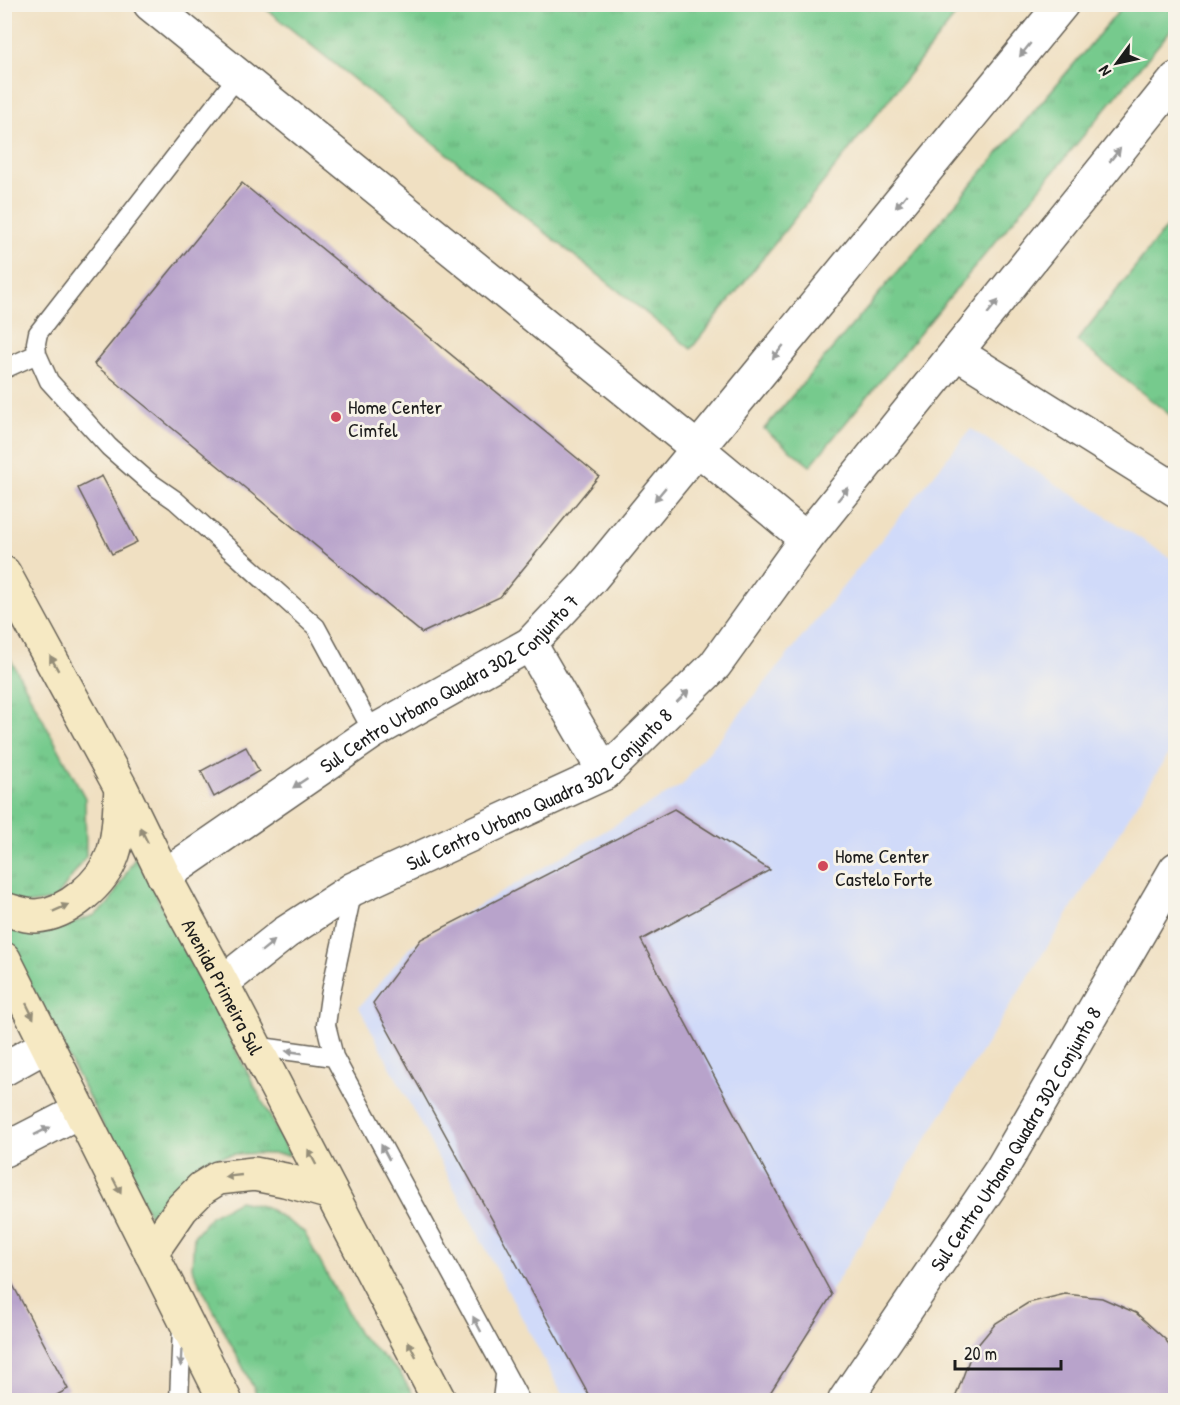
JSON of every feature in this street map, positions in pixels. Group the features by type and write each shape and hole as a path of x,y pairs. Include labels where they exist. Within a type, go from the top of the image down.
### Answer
{"main road":[{"name":"Avenida Primeira Sul","path":"4,573 121,788 164,876 439,1401"},
{"path":"4,909 23,915 38,916 72,903 88,891 104,872 113,853 121,788"},
{"path":"4,959 225,1401"},
{"path":"151,1253 182,1208 202,1188 218,1178 254,1174 330,1193"}],"street":[{"path":"150,4 806,539"},
{"name":"Sul Centro Urbano Quadra 302 Conjunto 7","path":"164,876 374,732 530,644 591,579 1062,4"},
{"name":"Sul Centro Urbano Quadra 302 Conjunto 8","path":"222,983 285,933 353,889 604,773 715,665 806,539 1176,79"},
{"path":"957,353 1176,490"},
{"path":"530,644 604,773"},
{"name":"Sul Centro Urbano Quadra 302 Conjunto 8","path":"845,1401 1001,1170 1176,869"},
{"path":"4,1069 47,1045"},
{"path":"4,1150 80,1111"}],"lane":[{"path":"238,76 38,333 37,354 49,381 109,447 149,482 175,500 316,627 374,732"},
{"path":"7,365 37,354"},
{"path":"353,889 326,1025 334,1057 520,1401"},
{"path":"254,1046 334,1057"},
{"path":"178,1401 182,1315"},
{"path":"501,1401 505,1375"}],"shaded area":[{"name":"Home Center Castelo Forte","path":"971,429 1175,561 1175,744 830,1292 759,1400 565,1400 359,1007 411,946 682,785"}],"green space":[{"path":"261,5 964,5 691,349"},
{"path":"1124,5 1175,5 1175,25 810,466 764,429"},
{"path":"1175,216 1175,419 1077,341"},
{"path":"4,647 85,798 86,857 55,900 12,906 4,896"},
{"path":"136,856 290,1155 250,1153 223,1156 211,1160 186,1177 153,1222 5,935 4,925 47,932 95,915 109,903"},
{"path":"239,1201 266,1207 304,1232 359,1334 400,1373 416,1400 257,1400 255,1391 192,1268 194,1236 212,1215"}],"building":[{"path":"242,183 599,476 500,597 422,633 94,364"},
{"path":"102,476 137,542 112,554 78,488"},
{"path":"246,747 259,771 214,797 201,771"},
{"path":"674,809 770,870 641,940 832,1295 765,1401 592,1401 373,1003 421,939"},
{"path":"4,1268 68,1389 46,1401 4,1401"},
{"path":"1065,1294 1102,1298 1136,1313 1166,1340 1176,1359 1176,1401 954,1401 972,1352 996,1323 1028,1303"}],"place":[{"name":"Home Center Cimfel","path":"336,417"},
{"name":"Home Center Castelo Forte","path":"823,866"}]}
